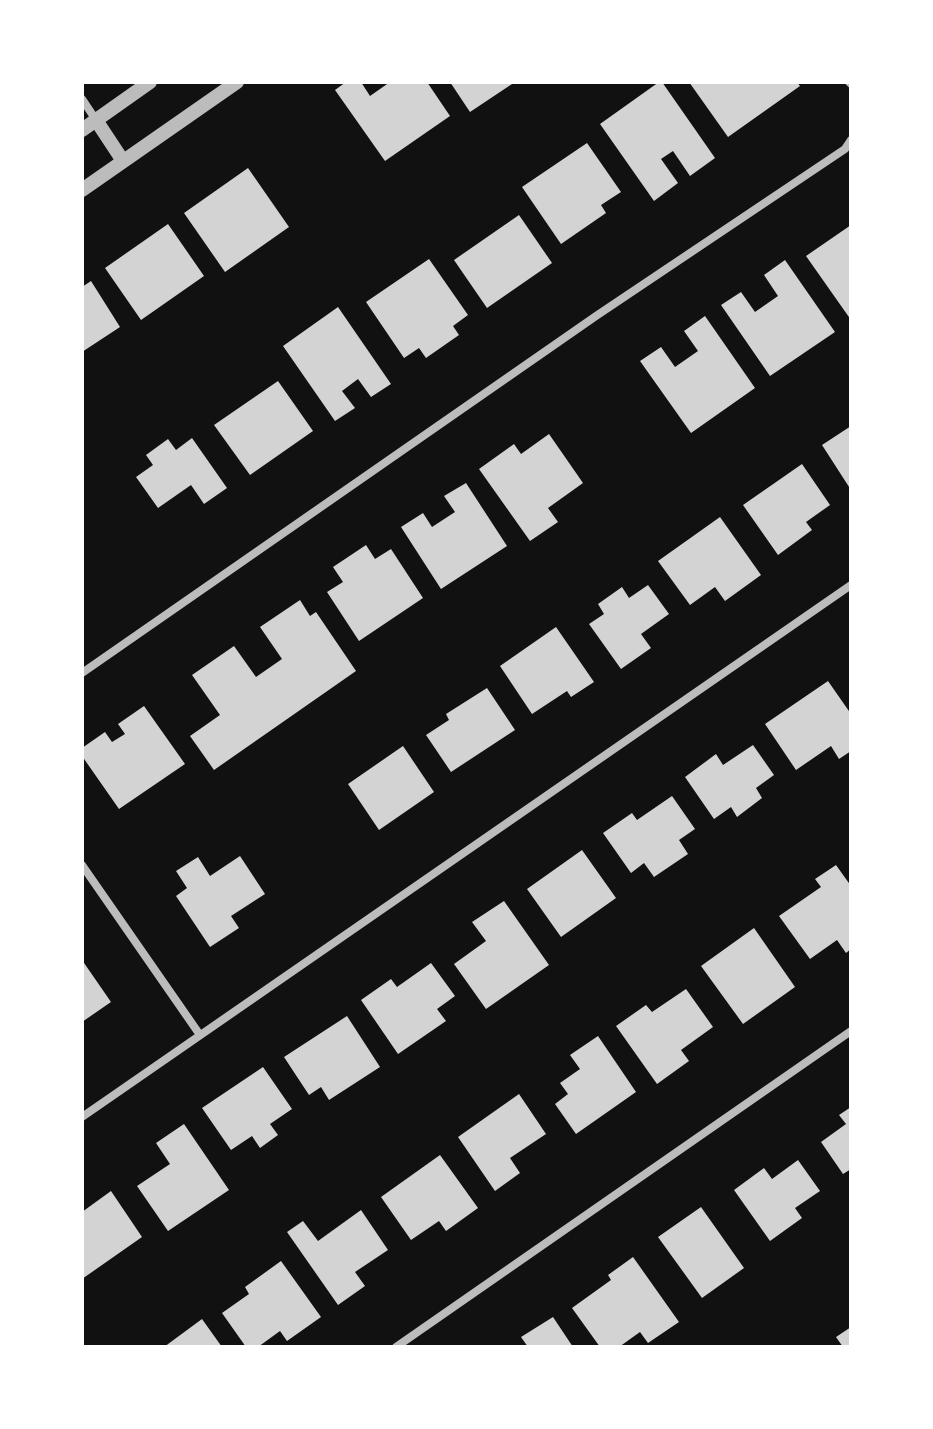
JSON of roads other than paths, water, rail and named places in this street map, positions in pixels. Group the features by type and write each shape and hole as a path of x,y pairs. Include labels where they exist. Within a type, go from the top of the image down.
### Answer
{"street":[{"path":"82,130 150,82"},
{"path":"82,190 237,82"},
{"path":"82,99 123,161"},
{"path":"82,673 596,316 845,149 851,140"},
{"path":"82,1117 851,585"},
{"path":"82,865 200,1035"},
{"path":"396,1347 851,1031"}]}
